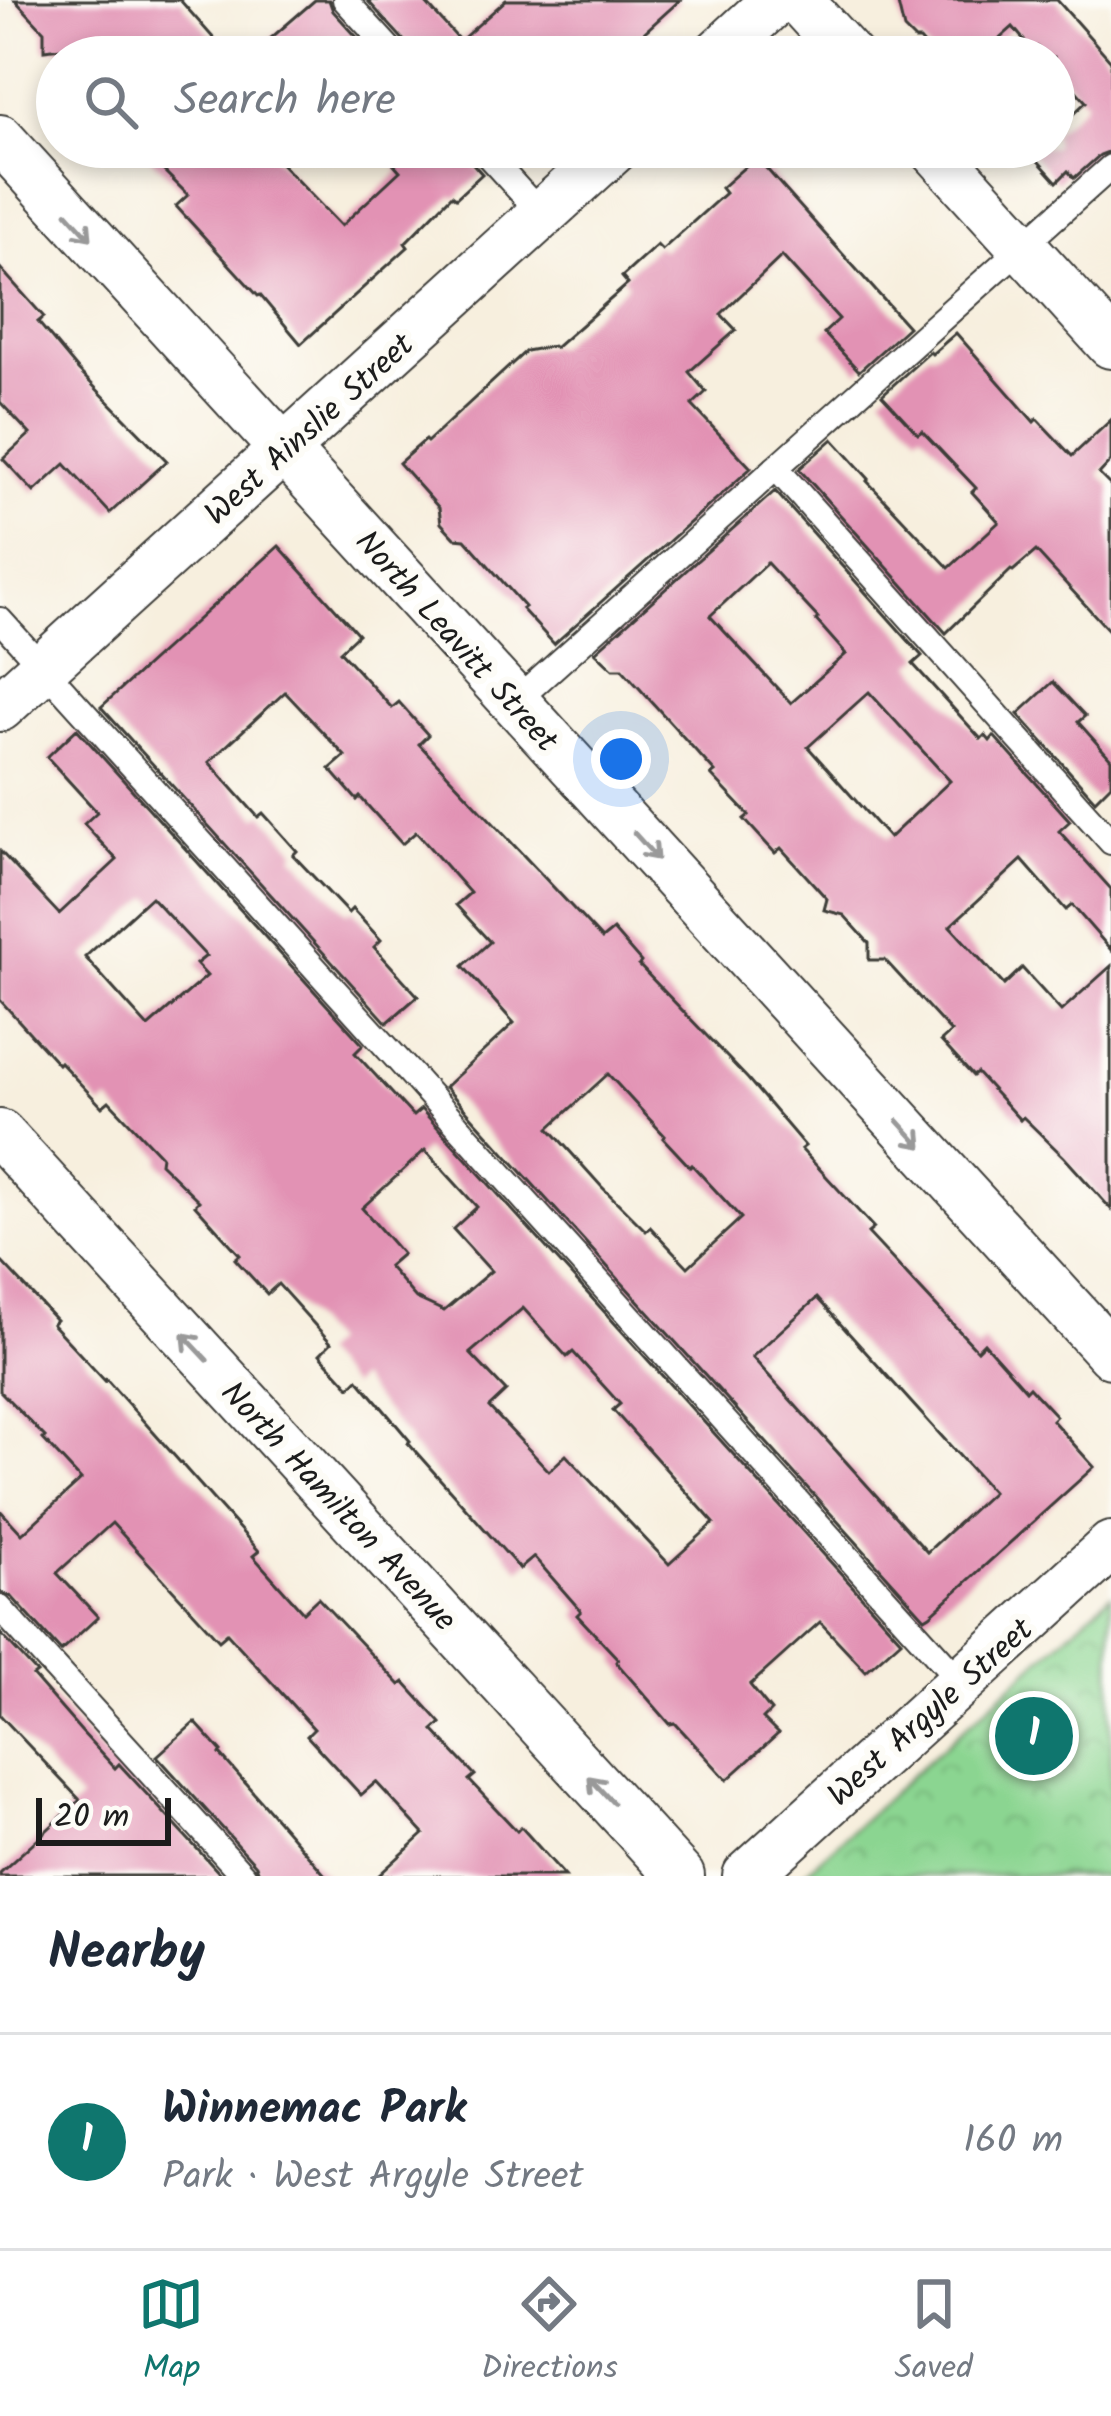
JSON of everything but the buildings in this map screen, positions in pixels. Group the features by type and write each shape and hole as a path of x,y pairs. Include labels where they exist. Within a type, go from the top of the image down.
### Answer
{"street":[{"path":"737,36 776,0"},
{"path":"798,0 831,36"},
{"name":"North Leavitt Street","path":"0,140 1111,1354"},
{"name":"West Ainslie Street","path":"0,707 593,168"},
{"path":"951,168 1111,344"},
{"name":"North Hamilton Avenue","path":"0,1135 680,1876"},
{"name":"West Argyle Street","path":"747,1876 1111,1546"}],"lane":[{"path":"345,0 378,36"},
{"path":"515,703 1111,167"},
{"path":"499,168 542,215"},
{"path":"776,467 1111,842"},
{"path":"0,620 961,1682"},
{"path":"0,1608 244,1876"}],"green space":[{"path":"1111,1595 1111,1876 801,1876"}],"place":[{"name":"Winnemac Park","path":"1034,1736"}]}
